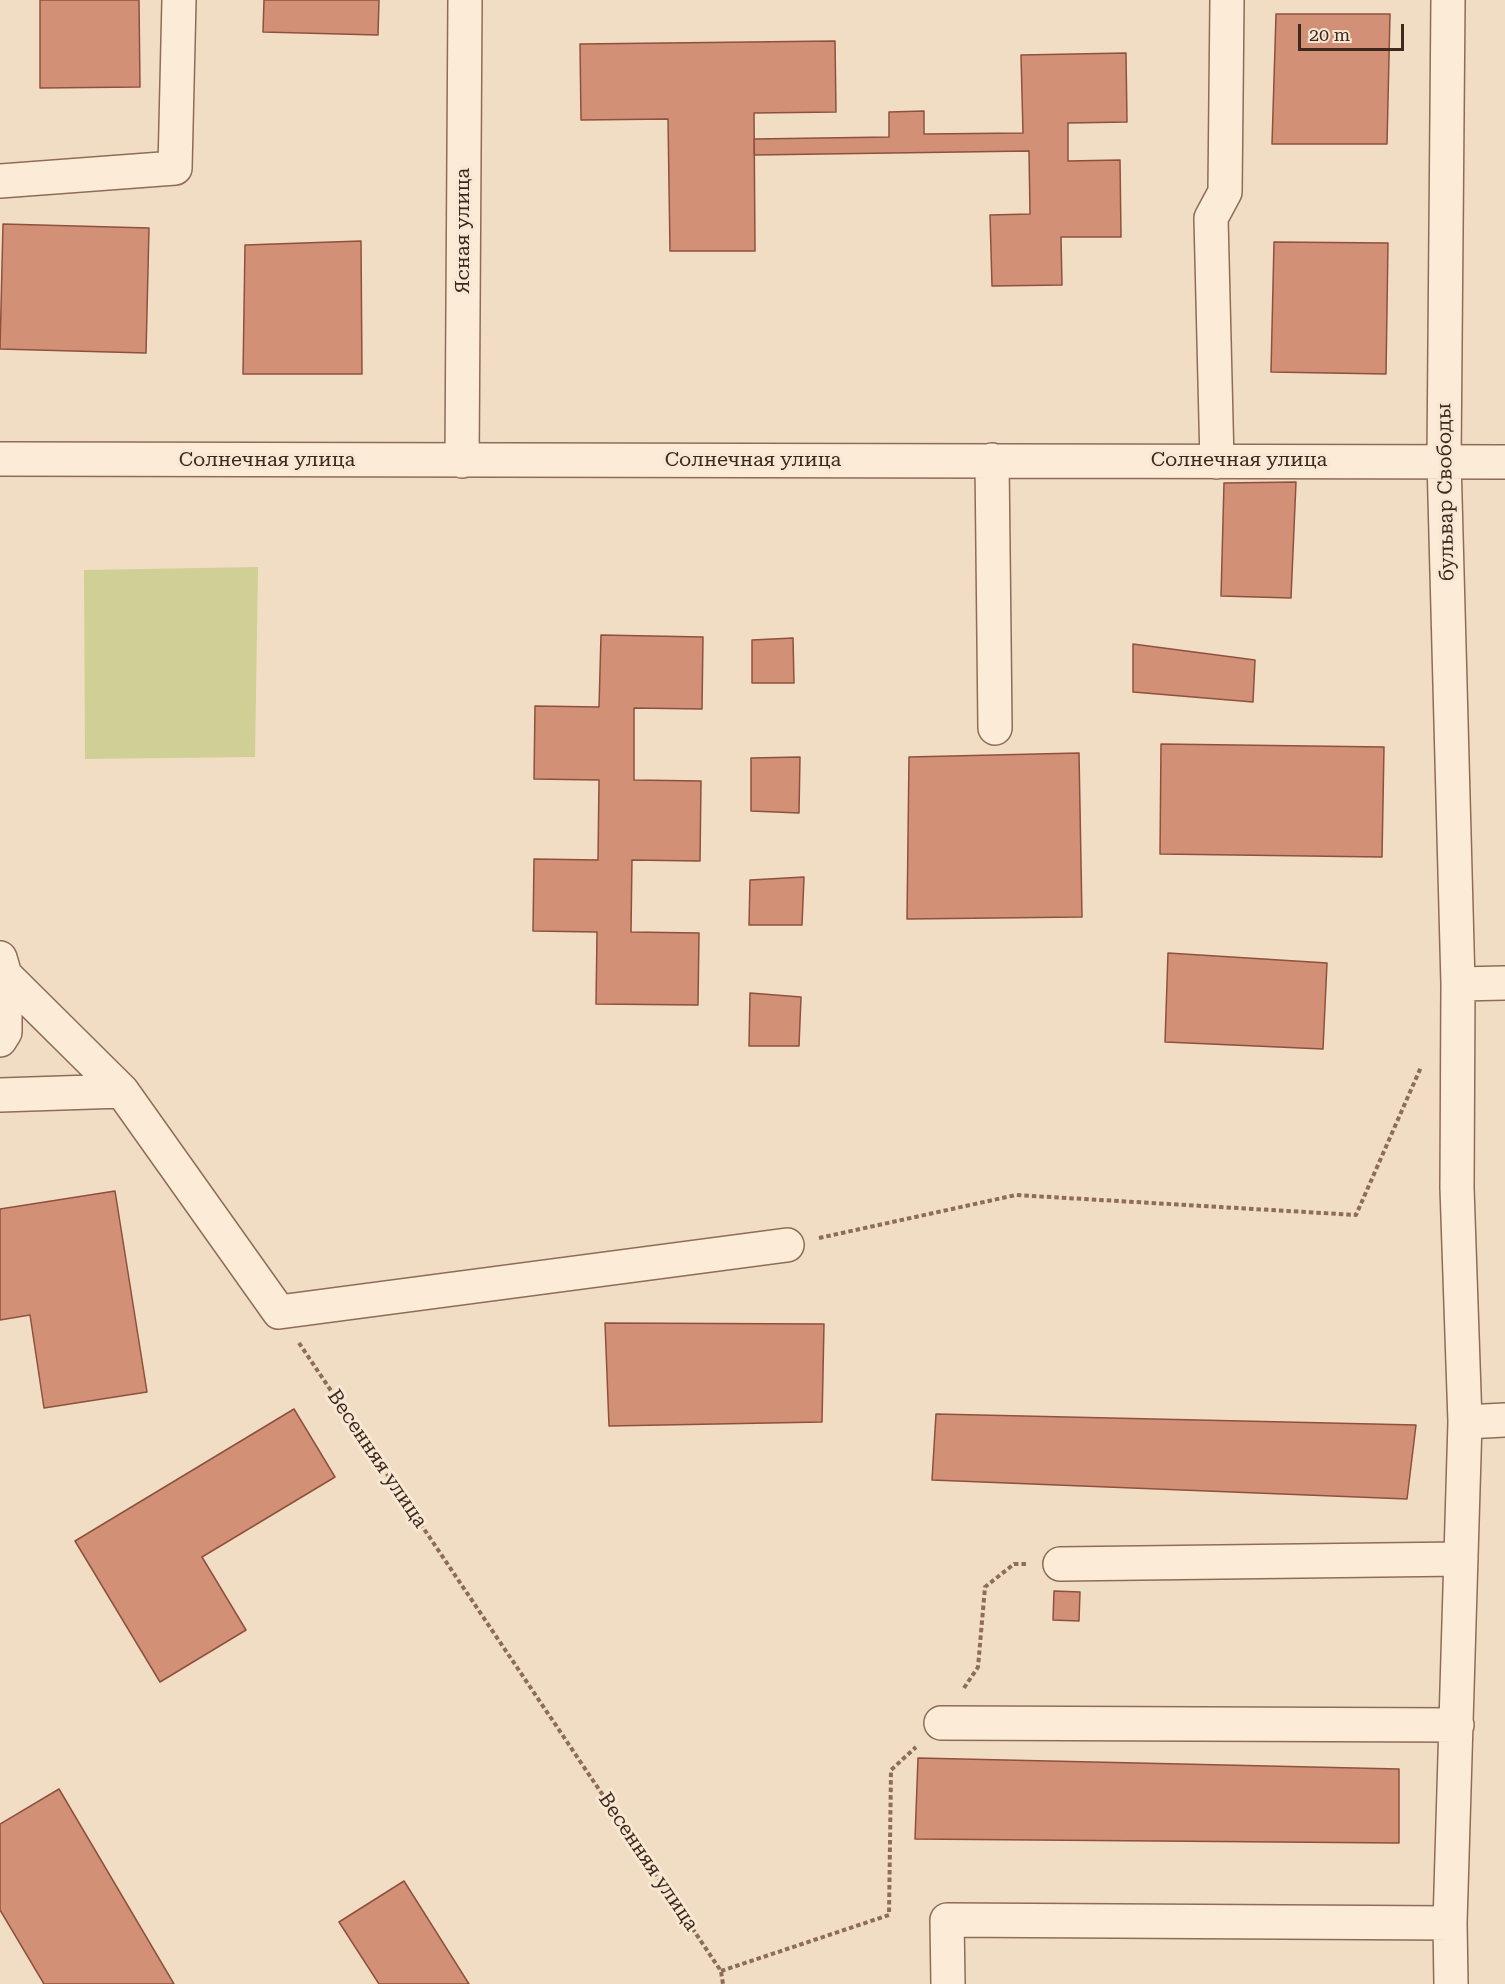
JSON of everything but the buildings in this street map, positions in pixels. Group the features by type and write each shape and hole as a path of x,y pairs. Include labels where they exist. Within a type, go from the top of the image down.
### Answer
{"street":[{"path":"0,181 175,168 179,0"},
{"name":"Ясная улица","path":"462,461 465,0"},
{"path":"1217,462 1211,218 1225,192 1227,0"},
{"name":"бульвар Свободы","path":"1448,0 1444,460 1458,984 1457,1188 1465,1422 1450,1923 1451,1984"},
{"name":"Солнечная улица","path":"0,459 1217,462 1444,460 1505,462"},
{"path":"992,460 995,728"},
{"path":"0,1040 5,1032 3,966"},
{"path":"3,966 122,1092 279,1312 788,1245"},
{"path":"1458,984 1505,983"},
{"path":"0,1095 122,1092"},
{"path":"1465,1422 1505,1420"},
{"path":"1060,1564 1461,1559"},
{"path":"941,1723 1457,1725"},
{"path":"948,1984 947,1920 1450,1923"}],"path":[{"path":"788,1245 1016,1195 1356,1215 1426,1058"},
{"name":"Весенняя улица","path":"279,1312 721,1971 723,1984"},
{"path":"721,1971 889,1915 891,1770 941,1723 978,1666 985,1587 1014,1564 1060,1564"}],"shaded area":[{"path":"258,567 255,757 85,759 84,570"}]}
